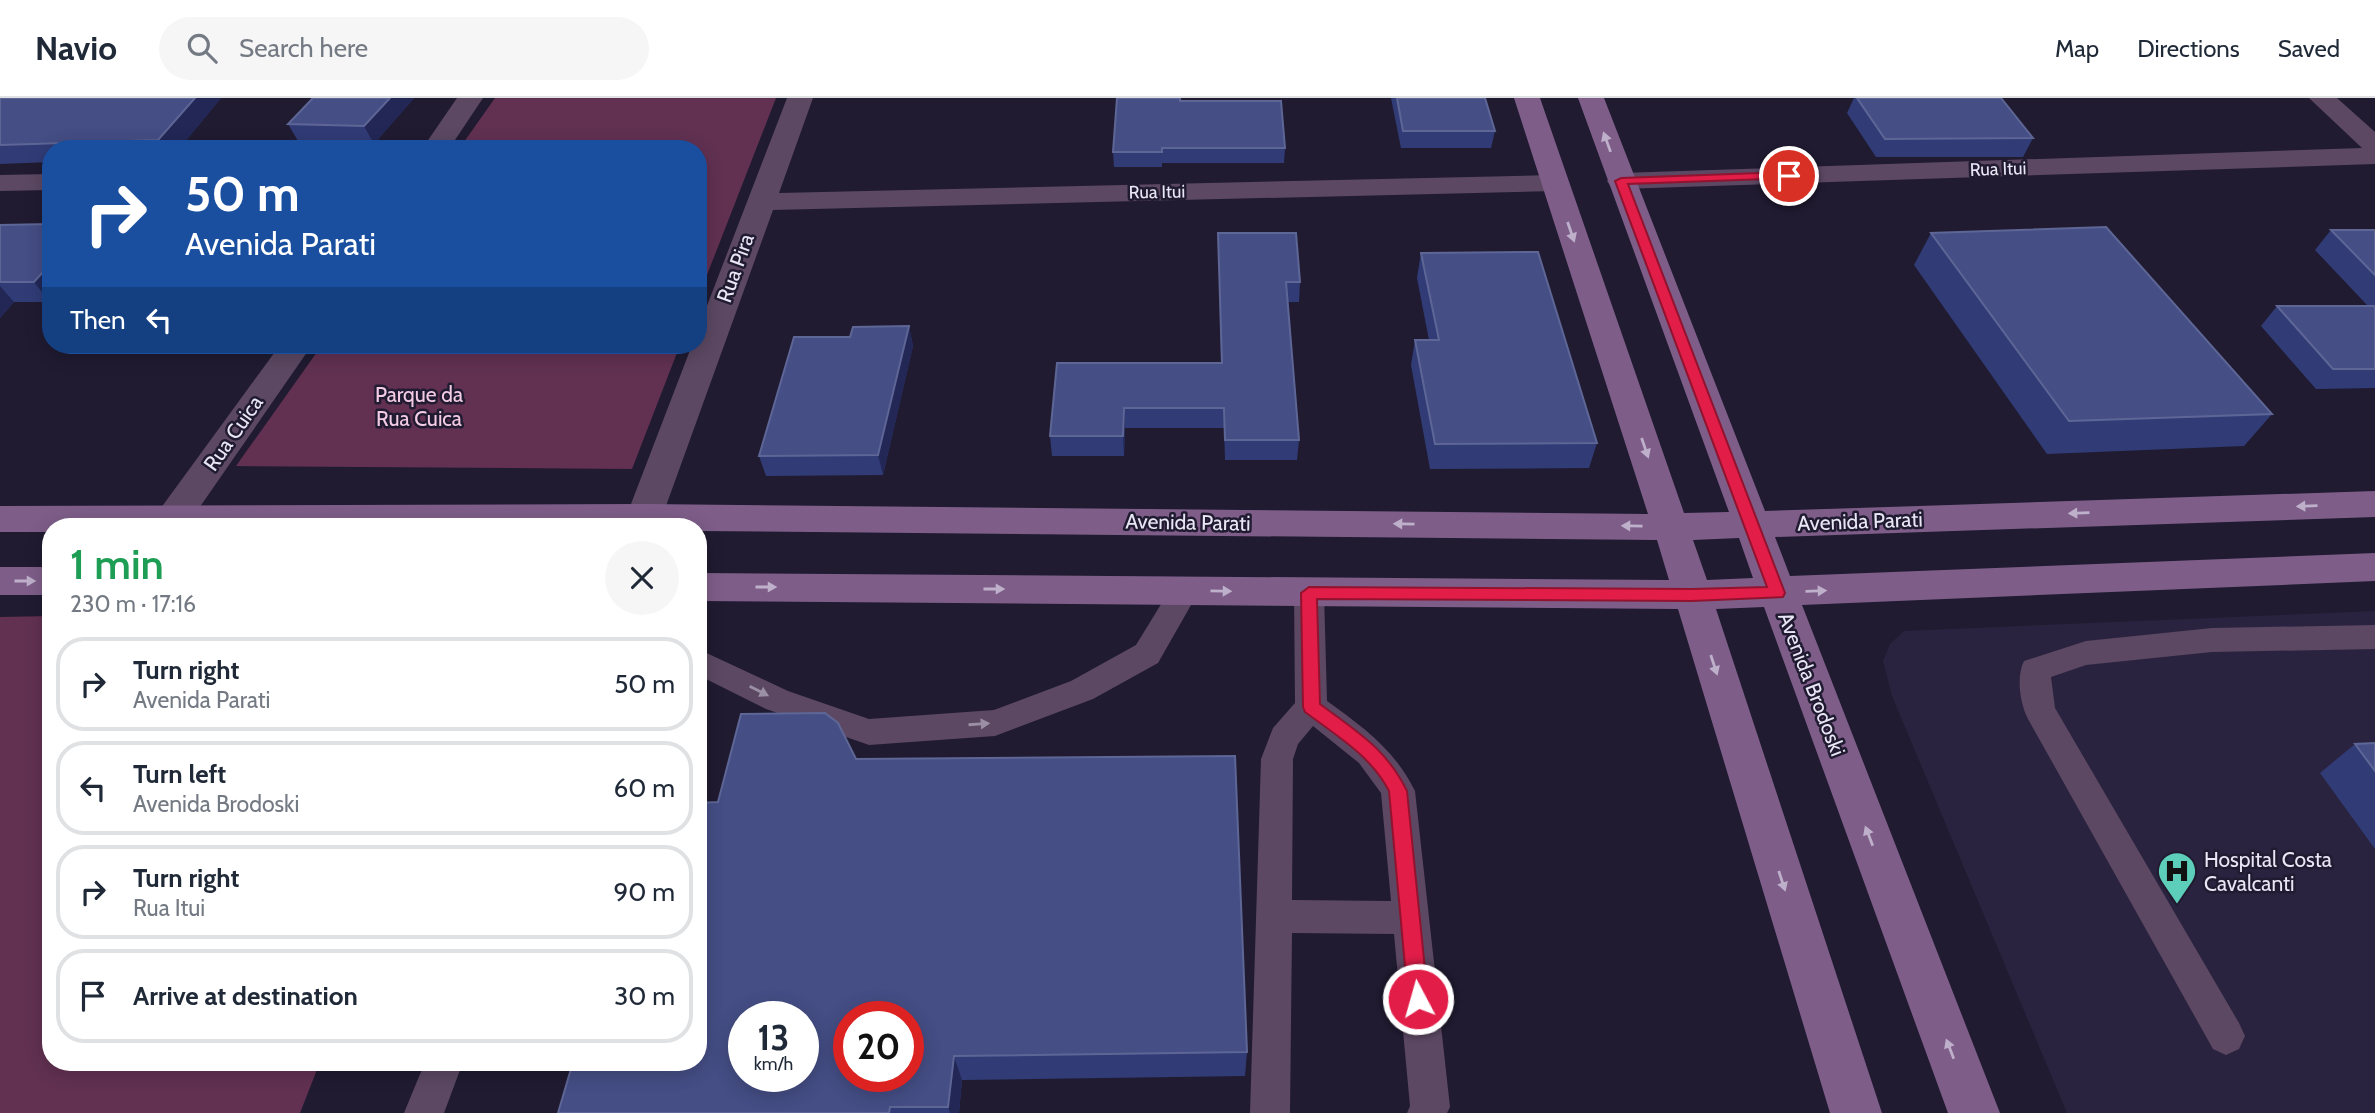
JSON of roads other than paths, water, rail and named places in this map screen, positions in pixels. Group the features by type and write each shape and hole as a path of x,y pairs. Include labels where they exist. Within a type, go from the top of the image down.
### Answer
{"street":[{"path":"441,140 470,98"},
{"name":"Rua Pira","path":"707,346 800,98"},
{"path":"1527,98 1671,527 1856,1113"},
{"name":"Avenida Brodoski","path":"1591,98 1974,1113"},
{"path":"2322,98 2375,146"},
{"name":"Rua Itui","path":"1621,181 2375,156"},
{"path":"0,183 42,182"},
{"name":"Rua Itui","path":"760,202 1554,183"},
{"name":"Rua Cuica","path":"172,518 290,354"},
{"name":"Rua Pira","path":"644,517 704,354"},
{"name":"Avenida Parati","path":"526,518 1671,527 2375,504"},
{"name":"Avenida Parati","path":"0,519 42,519"},
{"path":"707,587 1692,595 2375,567"},
{"path":"0,581 42,581"}],"lane":[{"path":"707,665 777,700 869,732 995,723 1082,690 1147,654 1184,591"},
{"path":"1269,1113 1277,759 1284,738 1311,707 1309,593"},
{"path":"2226,1035 2039,710 2035,670 2086,653 2212,640 2375,637"},
{"path":"1311,707 1366,748 1386,768 1398,791 1430,1107 1427,1113"},
{"path":"1275,916 1409,918"},
{"path":"424,1113 440,1071"}],"place":[{"name":"Hospital Costa Cavalcanti","path":"2177,905"}],"park label":[{"name":"Parque da Rua Cuica","path":"419,406"}]}
